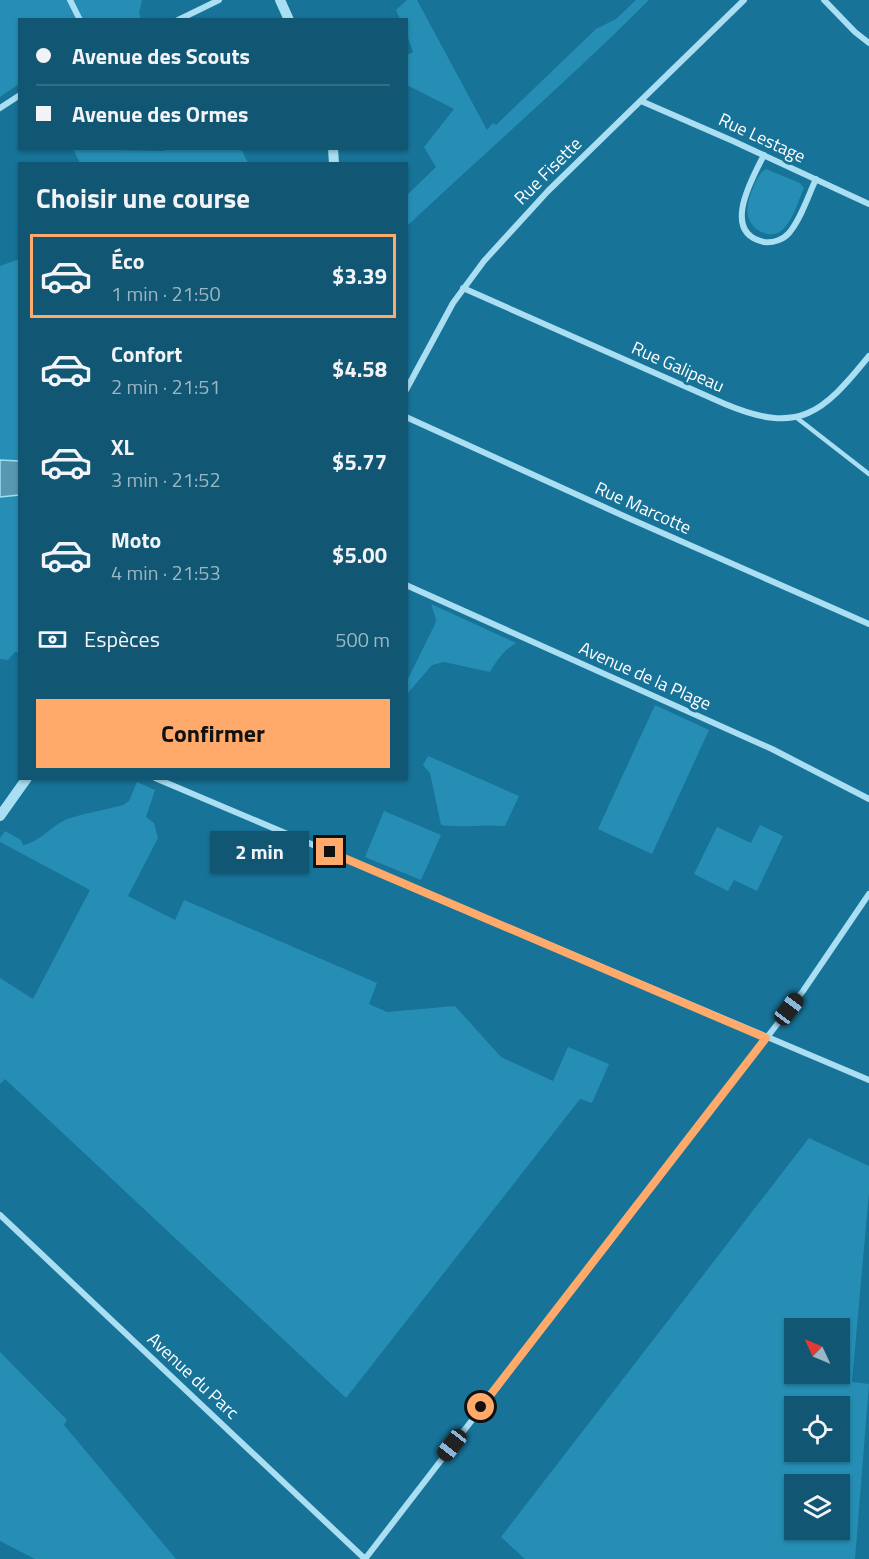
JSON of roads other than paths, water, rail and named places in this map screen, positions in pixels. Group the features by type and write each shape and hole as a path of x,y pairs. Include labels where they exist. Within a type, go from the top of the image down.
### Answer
{"street":[{"path":"70,0 79,18"},
{"path":"182,18 219,0"},
{"path":"280,0 289,18"},
{"name":"Rue Fisette","path":"408,386 444,319 463,288 484,261 527,213 744,0"},
{"path":"824,0 869,43"},
{"path":"0,108 18,96"},
{"name":"Rue Lestage","path":"641,101 869,204"},
{"path":"764,155 742,204 742,221 749,234 762,242 777,241 790,232 816,179"},
{"name":"Rue Galipeau","path":"463,288 734,408 776,419 797,418"},
{"path":"797,418 823,404 866,365 869,356"},
{"name":"Rue Marcotte","path":"408,418 869,624"},
{"name":"Avenue de la Plage","path":"408,586 772,749 869,799"},
{"path":"0,816 26,780"},
{"path":"160,780 869,1080"},
{"path":"365,1559 803,991 867,902 869,894"},
{"name":"Avenue du Parc","path":"0,1215 365,1559"}],"lane":[{"path":"797,418 869,474"}]}
